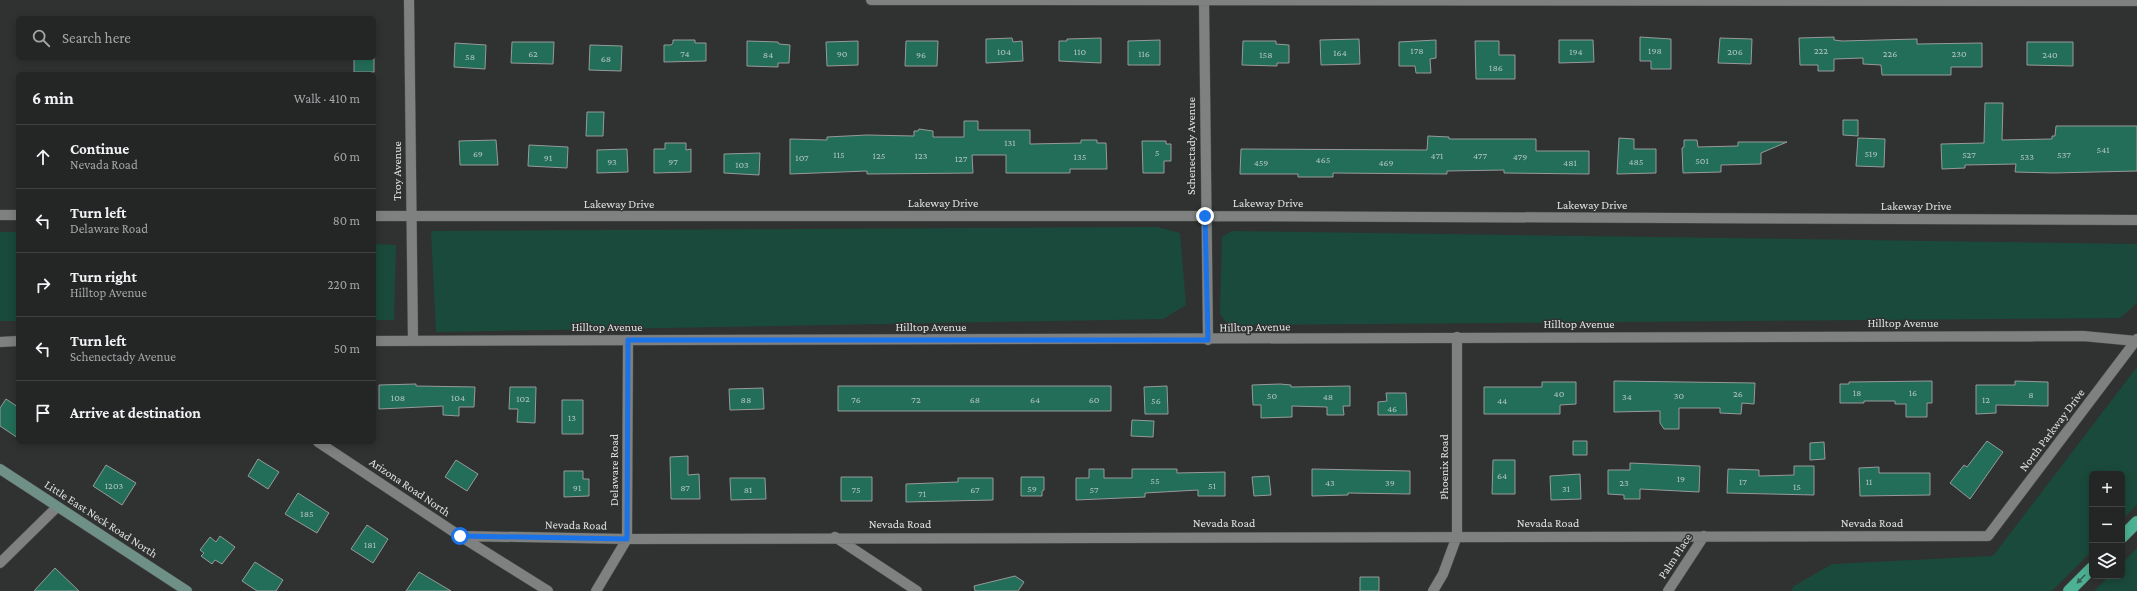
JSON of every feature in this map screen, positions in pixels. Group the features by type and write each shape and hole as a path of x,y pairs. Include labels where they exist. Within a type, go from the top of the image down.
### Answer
{"highway":[{"path":"2125,534 2137,522"},
{"path":"2069,591 2089,571"}],"main road":[{"name":"Little East Neck Road North","path":"0,470 187,591"}],"street":[{"name":"Troy Avenue","path":"409,0 414,341"},
{"path":"871,0 2137,1"},
{"name":"Schenectady Avenue","path":"1204,0 1205,216 1208,340"},
{"path":"0,215 16,215"},
{"name":"Lakeway Drive","path":"376,216 1205,216 2137,220"},
{"name":"Hilltop Avenue","path":"376,341 1208,340 1457,337 2084,336 2136,340"},
{"name":"Phoenix Road","path":"1433,591 1443,574 1457,536 1457,337"},
{"name":"Delaware Road","path":"627,539 628,340"},
{"name":"North Parkway Drive","path":"1988,536 2136,340"},
{"path":"0,342 16,342"},
{"name":"Arizona Road North","path":"321,444 460,536 548,591"},
{"path":"0,563 57,507"},
{"name":"Nevada Road","path":"460,536 627,539 835,537 1988,536"},
{"name":"Palm Place","path":"1668,591 1704,536"},
{"path":"835,537 917,591"},
{"path":"596,591 627,539"}],"green space":[{"path":"1157,227 1180,233 1186,305 1163,319 436,332 431,231"},
{"path":"1232,231 2137,244 2137,303 2120,318 1228,325 1220,314 1222,237"},
{"path":"0,232 16,232 16,321 0,321"},
{"path":"376,244 396,245 394,320 376,320"},
{"path":"2137,367 2137,505 2125,517 2125,471 2089,471 2089,554 2052,591 1791,591 1794,586 1832,564 1993,556"},
{"path":"2137,548 2137,591 2094,591 2106,579 2125,579 2125,560"}],"building":[{"path":"1640,37 1671,39 1671,69 1651,69 1651,61 1640,61"},
{"path":"1834,37 1834,40 1842,41 1917,39 1917,44 1982,43 1982,67 1951,67 1951,75 1882,75 1881,65 1863,64 1863,58 1834,59 1834,71 1818,71 1818,65 1800,65 1799,38"},
{"path":"1012,38 1013,42 1022,41 1023,61 986,63 986,39"},
{"path":"1101,38 1101,63 1059,61 1059,41 1067,41 1067,39"},
{"path":"1720,38 1752,39 1751,64 1718,63"},
{"path":"1359,39 1360,64 1321,65 1320,40"},
{"path":"673,40 695,40 695,43 706,43 706,61 664,62 664,45 671,45"},
{"path":"1160,40 1160,65 1128,65 1128,41"},
{"path":"1436,40 1436,58 1430,59 1431,73 1416,73 1415,66 1399,66 1399,42"},
{"path":"1559,40 1593,40 1594,62 1559,63"},
{"path":"747,41 778,42 779,44 790,45 789,63 778,63 778,67 747,66"},
{"path":"858,41 858,65 827,66 826,42"},
{"path":"906,41 938,41 937,66 905,66"},
{"path":"1243,41 1276,41 1276,44 1289,45 1289,63 1277,63 1277,66 1242,65"},
{"path":"1475,41 1499,41 1499,55 1515,55 1515,79 1476,79"},
{"path":"512,42 554,42 553,64 511,63"},
{"path":"2027,42 2073,42 2073,66 2027,65"},
{"path":"455,43 486,45 485,69 454,67"},
{"path":"590,45 622,46 621,71 589,70"},
{"path":"354,60 374,60 374,72 354,72"},
{"path":"1985,103 2003,103 2002,140 2052,139 2052,136 2055,136 2056,126 2137,126 2137,171 2053,173 2015,172 2016,164 1965,165 1965,168 1942,169 1941,144 1984,143"},
{"path":"587,112 604,112 603,136 586,136"},
{"path":"1843,120 1858,120 1858,136 1843,135"},
{"path":"964,121 978,121 978,130 1030,130 1030,144 1081,143 1081,140 1097,140 1097,143 1106,143 1107,169 1070,169 1070,173 1006,173 1006,155 972,155 973,173 867,174 867,171 790,174 790,139 827,140 827,137 867,135 914,136 914,131 918,131 919,129 933,131 933,137 964,137"},
{"path":"1428,136 1449,137 1449,139 1536,139 1536,151 1589,151 1589,174 1504,173 1504,170 1447,171 1447,174 1333,173 1333,177 1298,177 1298,174 1240,174 1241,149 1427,150"},
{"path":"1619,138 1634,139 1634,149 1656,149 1656,173 1617,174"},
{"path":"1858,138 1885,139 1884,167 1856,166"},
{"path":"496,140 498,165 460,165 459,141"},
{"path":"1684,140 1697,140 1698,147 1738,146 1738,142 1787,142 1761,153 1761,164 1721,165 1721,172 1683,173 1682,148 1684,147"},
{"path":"1142,141 1166,141 1166,144 1171,144 1171,161 1164,161 1164,173 1143,173"},
{"path":"665,143 686,143 686,150 691,149 691,172 654,173 654,149 665,149"},
{"path":"529,145 568,147 567,168 528,166"},
{"path":"627,149 628,172 597,173 597,150"},
{"path":"760,153 759,175 724,173 724,154"},
{"path":"1614,381 1755,383 1754,404 1742,403 1741,414 1720,413 1720,408 1679,408 1679,429 1664,429 1660,423 1660,411 1614,412"},
{"path":"1932,381 1932,403 1927,403 1927,417 1906,417 1906,404 1895,404 1895,401 1840,403 1840,384 1849,384 1849,382"},
{"path":"2015,381 2048,382 2048,406 1996,405 1996,413 1976,414 1976,385 2015,385"},
{"path":"1542,382 1576,382 1576,404 1560,405 1560,414 1484,414 1484,387 1542,387"},
{"path":"416,384 416,386 475,387 474,407 459,407 459,416 443,415 443,406 379,409 379,385"},
{"path":"1252,385 1291,385 1291,387 1350,386 1350,406 1343,406 1344,415 1327,415 1327,407 1292,406 1292,417 1261,418 1261,405 1253,405"},
{"path":"838,386 1111,386 1111,411 838,411"},
{"path":"1167,386 1168,414 1145,414 1144,387"},
{"path":"510,387 536,387 535,423 517,422 518,409 509,409"},
{"path":"763,388 764,409 730,410 729,389"},
{"path":"1386,393 1406,393 1407,415 1378,415 1378,402 1387,401"},
{"path":"6,399 16,406 16,437 0,426 0,408"},
{"path":"562,400 583,400 583,434 562,434"},
{"path":"1132,420 1154,421 1153,437 1131,436"},
{"path":"1573,441 1587,441 1587,455 1573,455"},
{"path":"1987,441 2003,452 1970,499 1950,483 1964,465 1967,467"},
{"path":"1824,442 1825,459 1810,460 1810,443"},
{"path":"688,456 688,475 699,474 700,499 671,499 670,457"},
{"path":"258,459 279,472 268,489 248,476"},
{"path":"456,460 478,474 467,491 445,477"},
{"path":"1493,460 1515,460 1515,494 1492,494"},
{"path":"1630,463 1700,466 1699,492 1640,489 1640,499 1624,499 1624,495 1608,494 1608,470 1630,470"},
{"path":"106,465 136,483 122,505 93,486"},
{"path":"1794,466 1814,466 1814,495 1727,493 1728,469 1759,470 1759,476 1794,475"},
{"path":"1879,467 1879,473 1930,473 1930,495 1860,496 1859,468"},
{"path":"1089,469 1104,469 1104,478 1132,478 1132,469 1177,469 1177,473 1225,472 1225,496 1198,496 1198,490 1145,493 1145,497 1076,500 1076,478 1089,478"},
{"path":"1312,469 1410,471 1410,494 1348,493 1348,495 1312,496"},
{"path":"564,471 583,471 583,479 589,479 589,496 564,497"},
{"path":"1580,474 1581,499 1551,500 1550,476"},
{"path":"1269,476 1271,495 1254,496 1252,477"},
{"path":"841,477 872,477 872,501 841,501"},
{"path":"1021,477 1044,477 1044,490 1042,491 1042,496 1021,496"},
{"path":"730,478 765,478 766,499 731,500"},
{"path":"958,478 993,478 993,500 906,502 906,484 958,482"},
{"path":"298,493 329,513 317,533 285,514"},
{"path":"367,525 388,539 373,563 351,549"},
{"path":"220,536 235,547 222,564 215,560 212,564 201,556 204,553 200,550 210,537 216,542"},
{"path":"255,562 283,580 276,591 257,591 242,581"},
{"path":"55,568 79,591 34,591"},
{"path":"419,572 451,591 406,591"},
{"path":"1015,576 1024,582 1018,591 975,591 974,586"},
{"path":"1360,577 1379,577 1379,591 1360,591"}],"route":[{"path":"460,536 627,539 628,340 1208,340 1205,216"}]}
